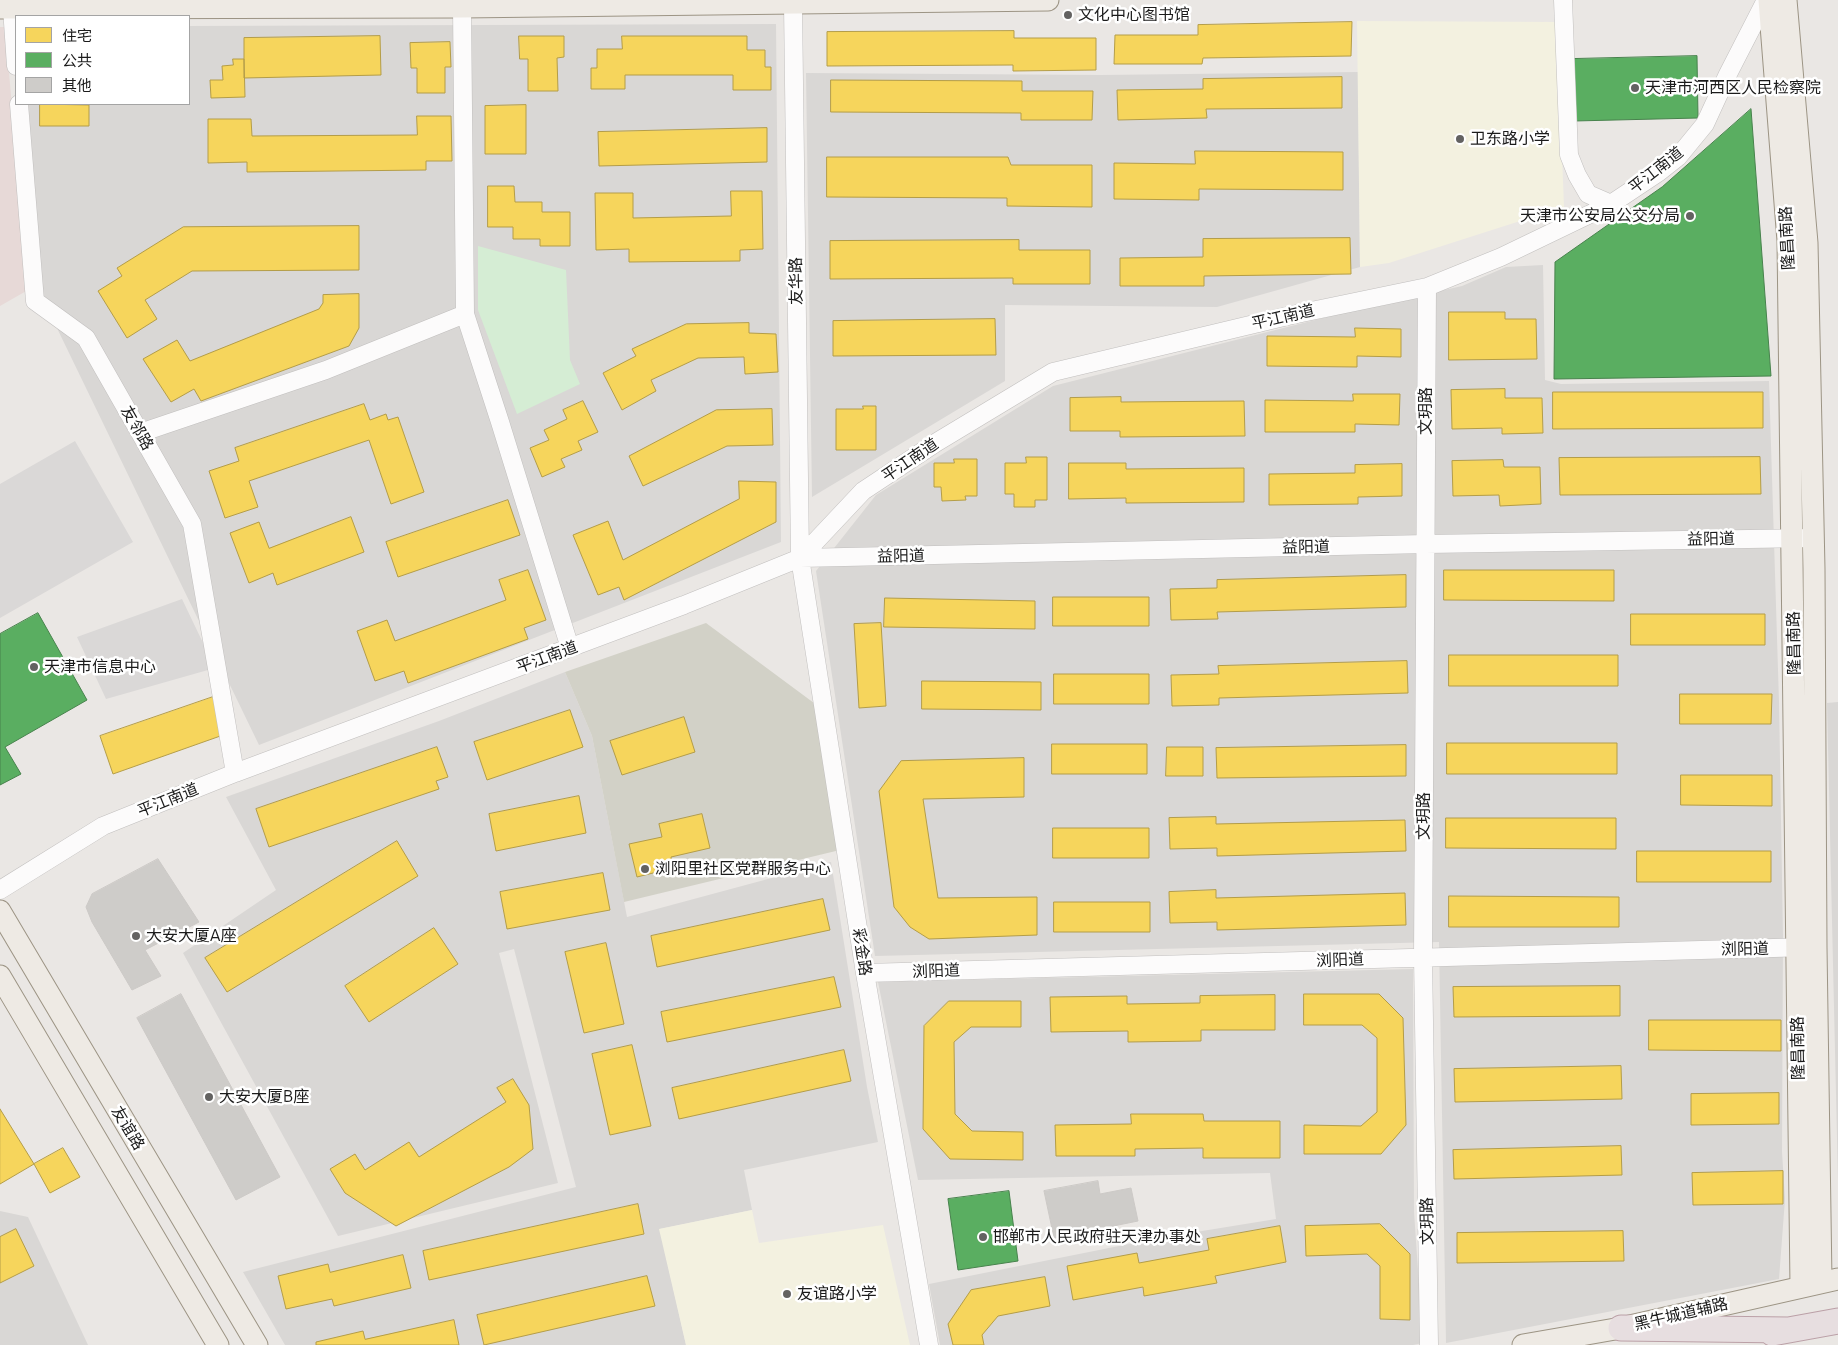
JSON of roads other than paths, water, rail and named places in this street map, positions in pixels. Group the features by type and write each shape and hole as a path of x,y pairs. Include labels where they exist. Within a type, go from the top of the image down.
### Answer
{"highway":[{"path":"1718,1345 1838,1321"},
{"path":"1621,1328 1788,1330"}],"main road":[{"path":"17,6 462,7 1048,0"},
{"name":"隆昌南路","path":"1767,0 1788,241 1803,538"},
{"name":"隆昌南路","path":"1786,0 1807,243 1803,538 1806,947 1820,1282"},
{"name":"友谊路","path":"0,911 257,1345"},
{"name":"友谊路","path":"0,976 218,1345"},
{"name":"黑牛城道辅路","path":"1523,1345 1621,1328 1820,1282"}],"street":[{"path":"1563,0 1570,155 1577,175 1588,194 1611,204"},
{"name":"平江南道","path":"0,890 103,826 235,773 684,605 800,558 863,491 936,442 1053,372 1292,314 1427,287 1501,256 1611,204 1678,157 1705,124 1728,74 1767,0"},
{"name":"友华路","path":"792,4 800,558"},
{"path":"462,7 465,314 570,648"},
{"name":"友邻路","path":"19,105 35,301 86,338 192,524 235,773"},
{"name":"文玥路","path":"1427,287 1423,957 1429,1345"},
{"path":"140,433 326,370 465,314"},
{"name":"益阳道","path":"800,558 1426,544 1803,538"},
{"name":"彩金路","path":"800,558 865,973 929,1345"},
{"name":"浏阳道","path":"865,973 1806,947"}],"place":[{"name":"文化中心图书馆","path":"1068,15"},
{"name":"天津市河西区人民检察院","path":"1635,88"},
{"name":"卫东路小学","path":"1460,139"},
{"name":"天津市公安局公交分局","path":"1690,216"},
{"name":"天津市信息中心","path":"34,667"},
{"name":"浏阳里社区党群服务中心","path":"645,869"},
{"name":"大安大厦A座","path":"136,936"},
{"name":"大安大厦B座","path":"209,1097"},
{"name":"邯郸市人民政府驻天津办事处","path":"983,1237"},
{"name":"友谊路小学","path":"787,1294"}]}
